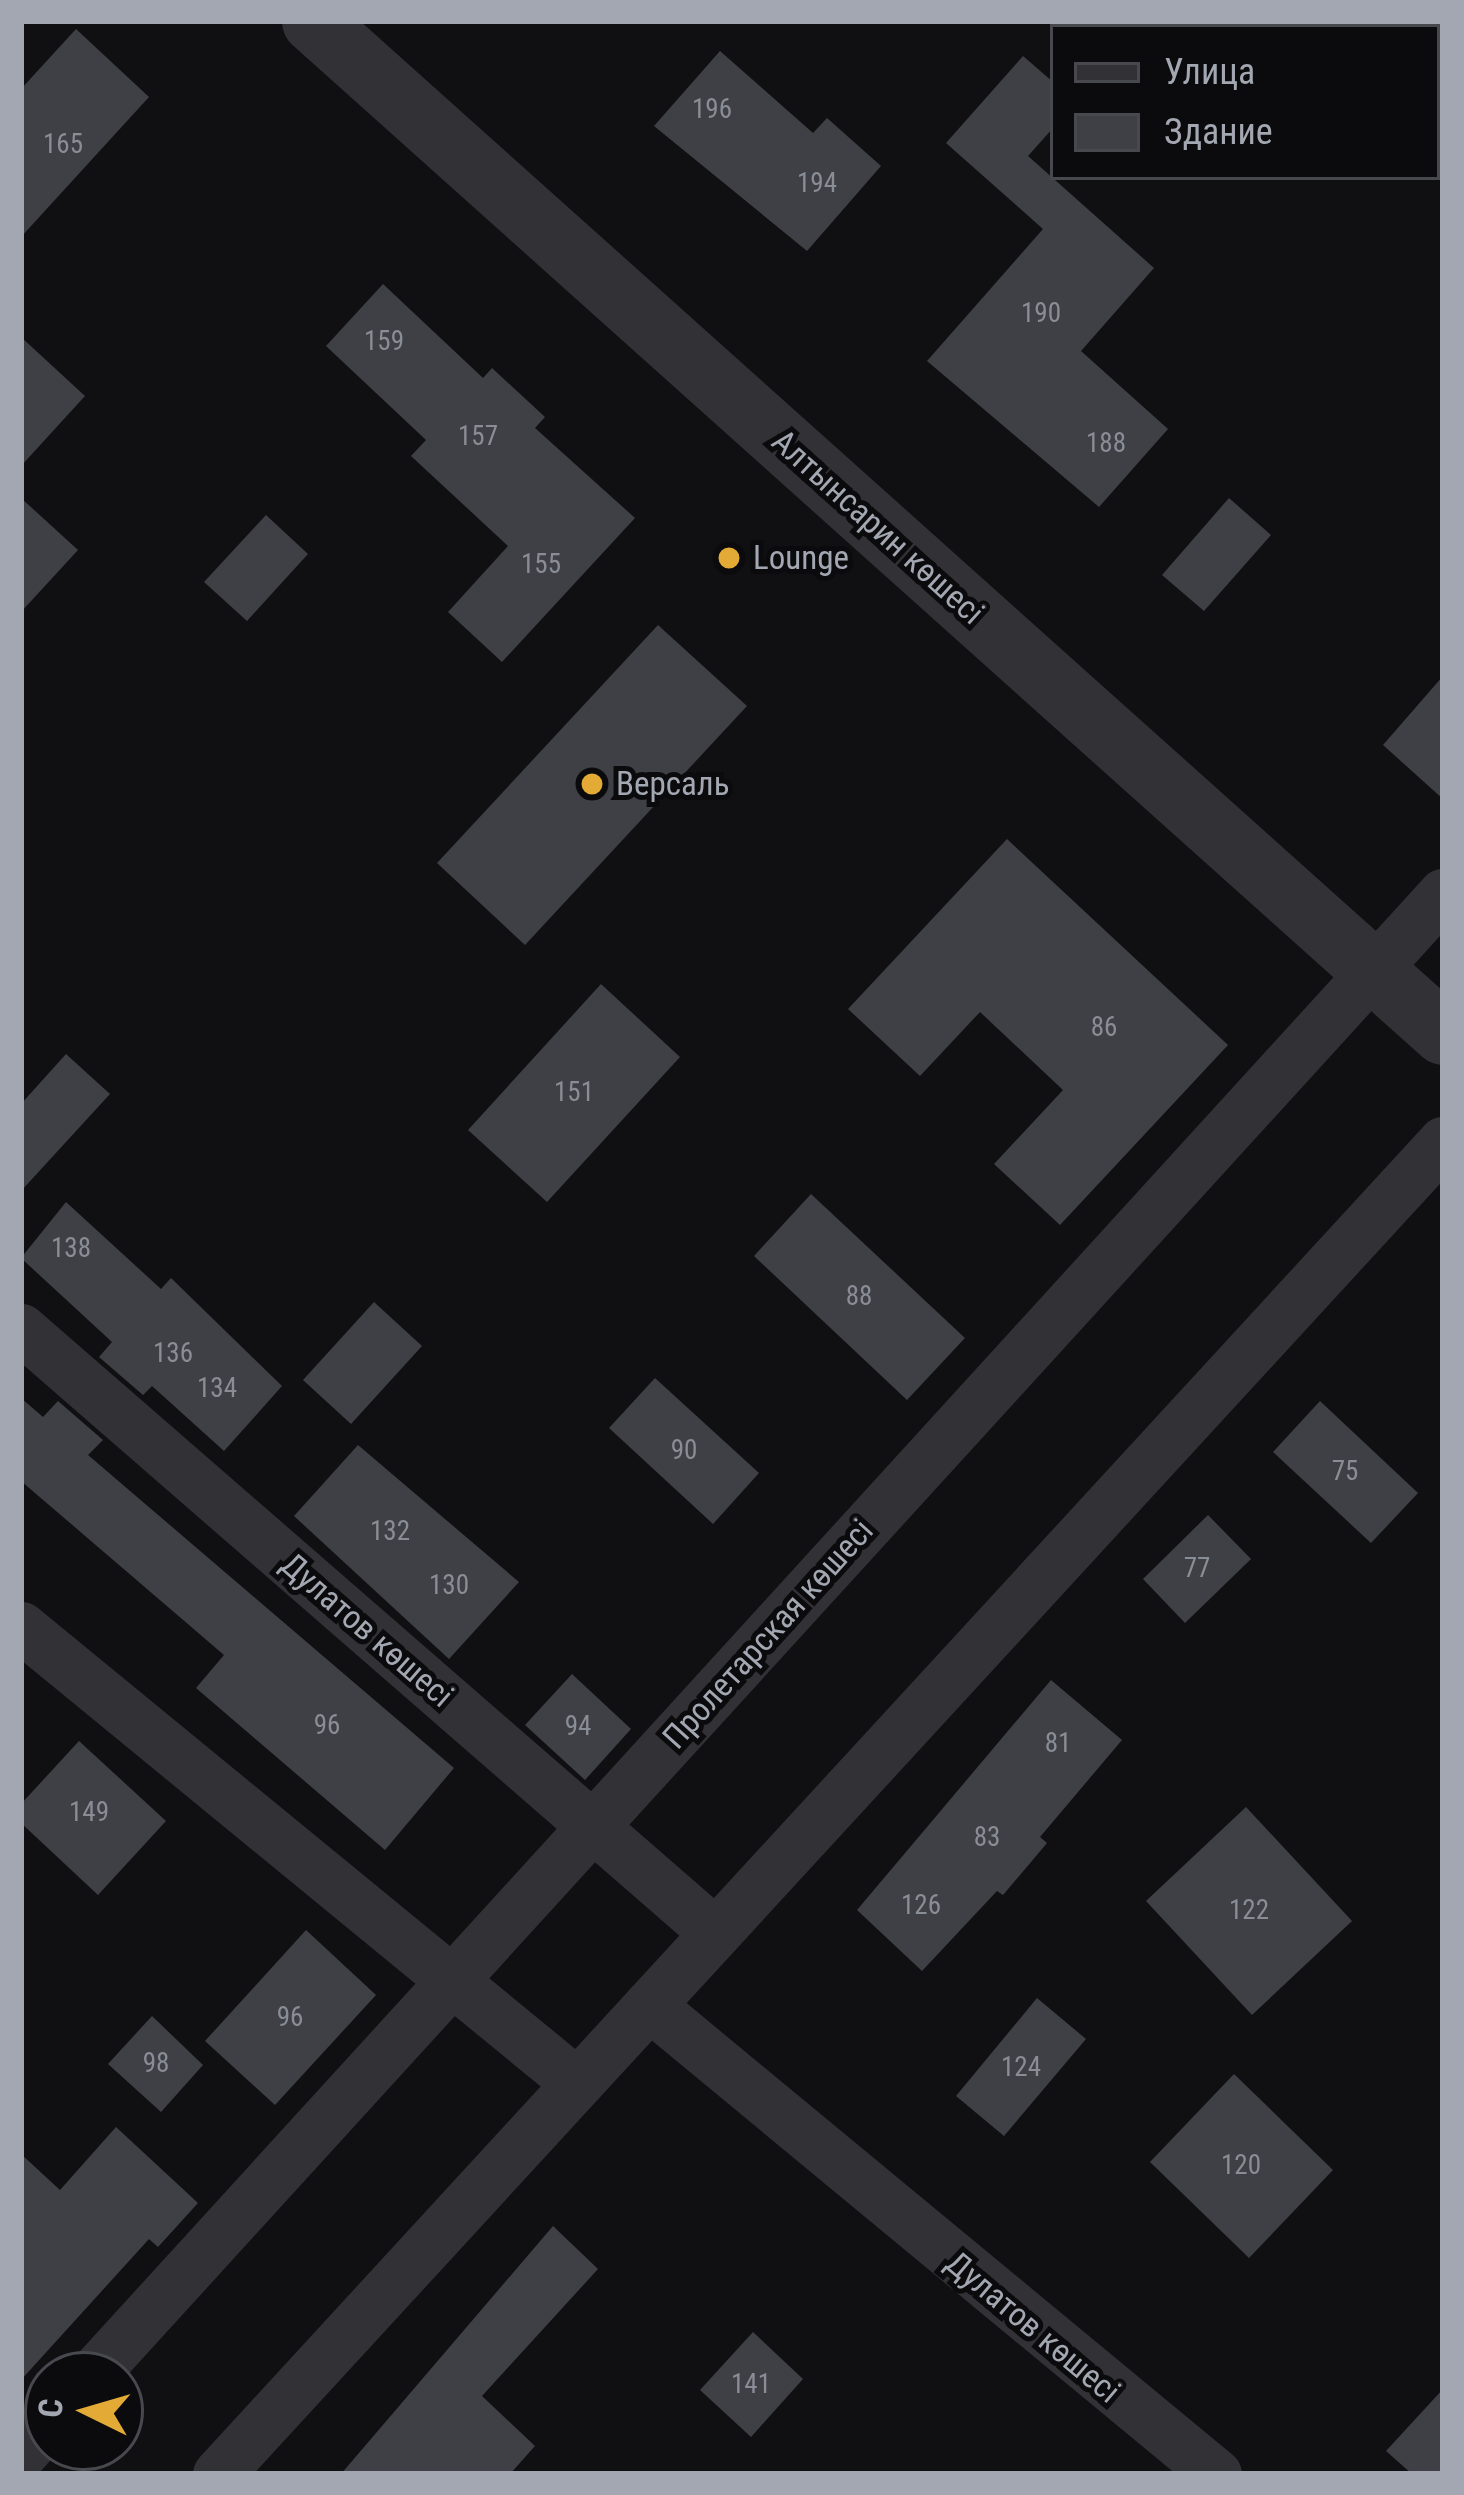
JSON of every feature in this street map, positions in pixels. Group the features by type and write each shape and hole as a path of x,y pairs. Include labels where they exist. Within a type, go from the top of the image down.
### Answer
{"street":[{"name":"Алтынсарин көшесі","path":"314,21 1443,1033"},
{"name":"Пролетарская көшесі","path":"114,2351 1443,894"},
{"path":"218,2474 573,2080 649,2005 712,1930 1443,1142"},
{"name":"Дулатов көшесі","path":"21,1329 712,1930"},
{"path":"21,1627 573,2080"},
{"name":"Дулатов көшесі","path":"649,2005 1204,2471"}],"building":[{"path":"76,29 149,97 21,237 21,89"},
{"path":"720,51 813,133 827,118 881,166 807,251 654,126"},
{"path":"1023,56 1050,79 1050,131 1028,156 1154,268 1081,351 1168,429 1099,507 927,361 1043,229 946,143"},
{"path":"383,284 483,378 492,368 545,417 535,428 635,518 502,662 448,612 508,546 411,456 426,440 326,346"},
{"path":"21,337 85,396 21,466"},
{"path":"21,498 78,550 21,612"},
{"path":"1229,498 1271,535 1204,611 1162,575"},
{"path":"266,515 308,554 247,621 204,582"},
{"name":"Версаль","path":"658,625 747,706 525,945 437,863"},
{"path":"1443,676 1443,799 1383,745"},
{"path":"1007,839 1228,1045 1060,1225 994,1164 1063,1090 980,1012 920,1076 848,1009"},
{"path":"601,984 680,1057 547,1202 468,1130"},
{"path":"66,1054 110,1094 21,1191 21,1104"},
{"path":"811,1194 965,1338 907,1400 754,1256"},
{"path":"66,1202 161,1289 171,1278 282,1386 224,1451 152,1386 143,1395 99,1357 112,1342 21,1258"},
{"path":"374,1302 422,1346 351,1424 303,1380"},
{"path":"655,1378 759,1473 713,1524 609,1428"},
{"path":"21,1398 43,1417 58,1401 103,1440 88,1455 454,1768 385,1850 196,1688 224,1655 21,1481"},
{"path":"1320,1401 1418,1493 1371,1543 1273,1452"},
{"path":"358,1445 519,1582 449,1659 294,1516"},
{"path":"1208,1515 1251,1559 1185,1623 1143,1579"},
{"path":"572,1674 631,1729 585,1780 525,1725"},
{"path":"1051,1680 1122,1740 1040,1837 1047,1843 1003,1895 997,1891 922,1971 857,1910"},
{"path":"79,1741 166,1821 98,1895 21,1823 21,1804"},
{"path":"1246,1807 1352,1921 1252,2015 1146,1901"},
{"path":"306,1930 376,1995 275,2105 205,2041"},
{"path":"1037,1998 1086,2039 1004,2136 956,2096"},
{"path":"152,2016 203,2065 161,2112 108,2064"},
{"path":"1234,2074 1333,2170 1249,2258 1150,2162"},
{"path":"116,2127 198,2203 158,2247 149,2239 47,2351 24,2351 21,2380 21,2154 60,2190"},
{"path":"553,2226 598,2269 482,2396 535,2446 510,2474 341,2474"},
{"path":"753,2332 803,2379 751,2437 700,2390"},
{"path":"1443,2389 1443,2474 1412,2474 1386,2451"}],"place":[{"name":"Lounge","path":"729,558"},
{"name":"Версаль","path":"592,784"}]}
